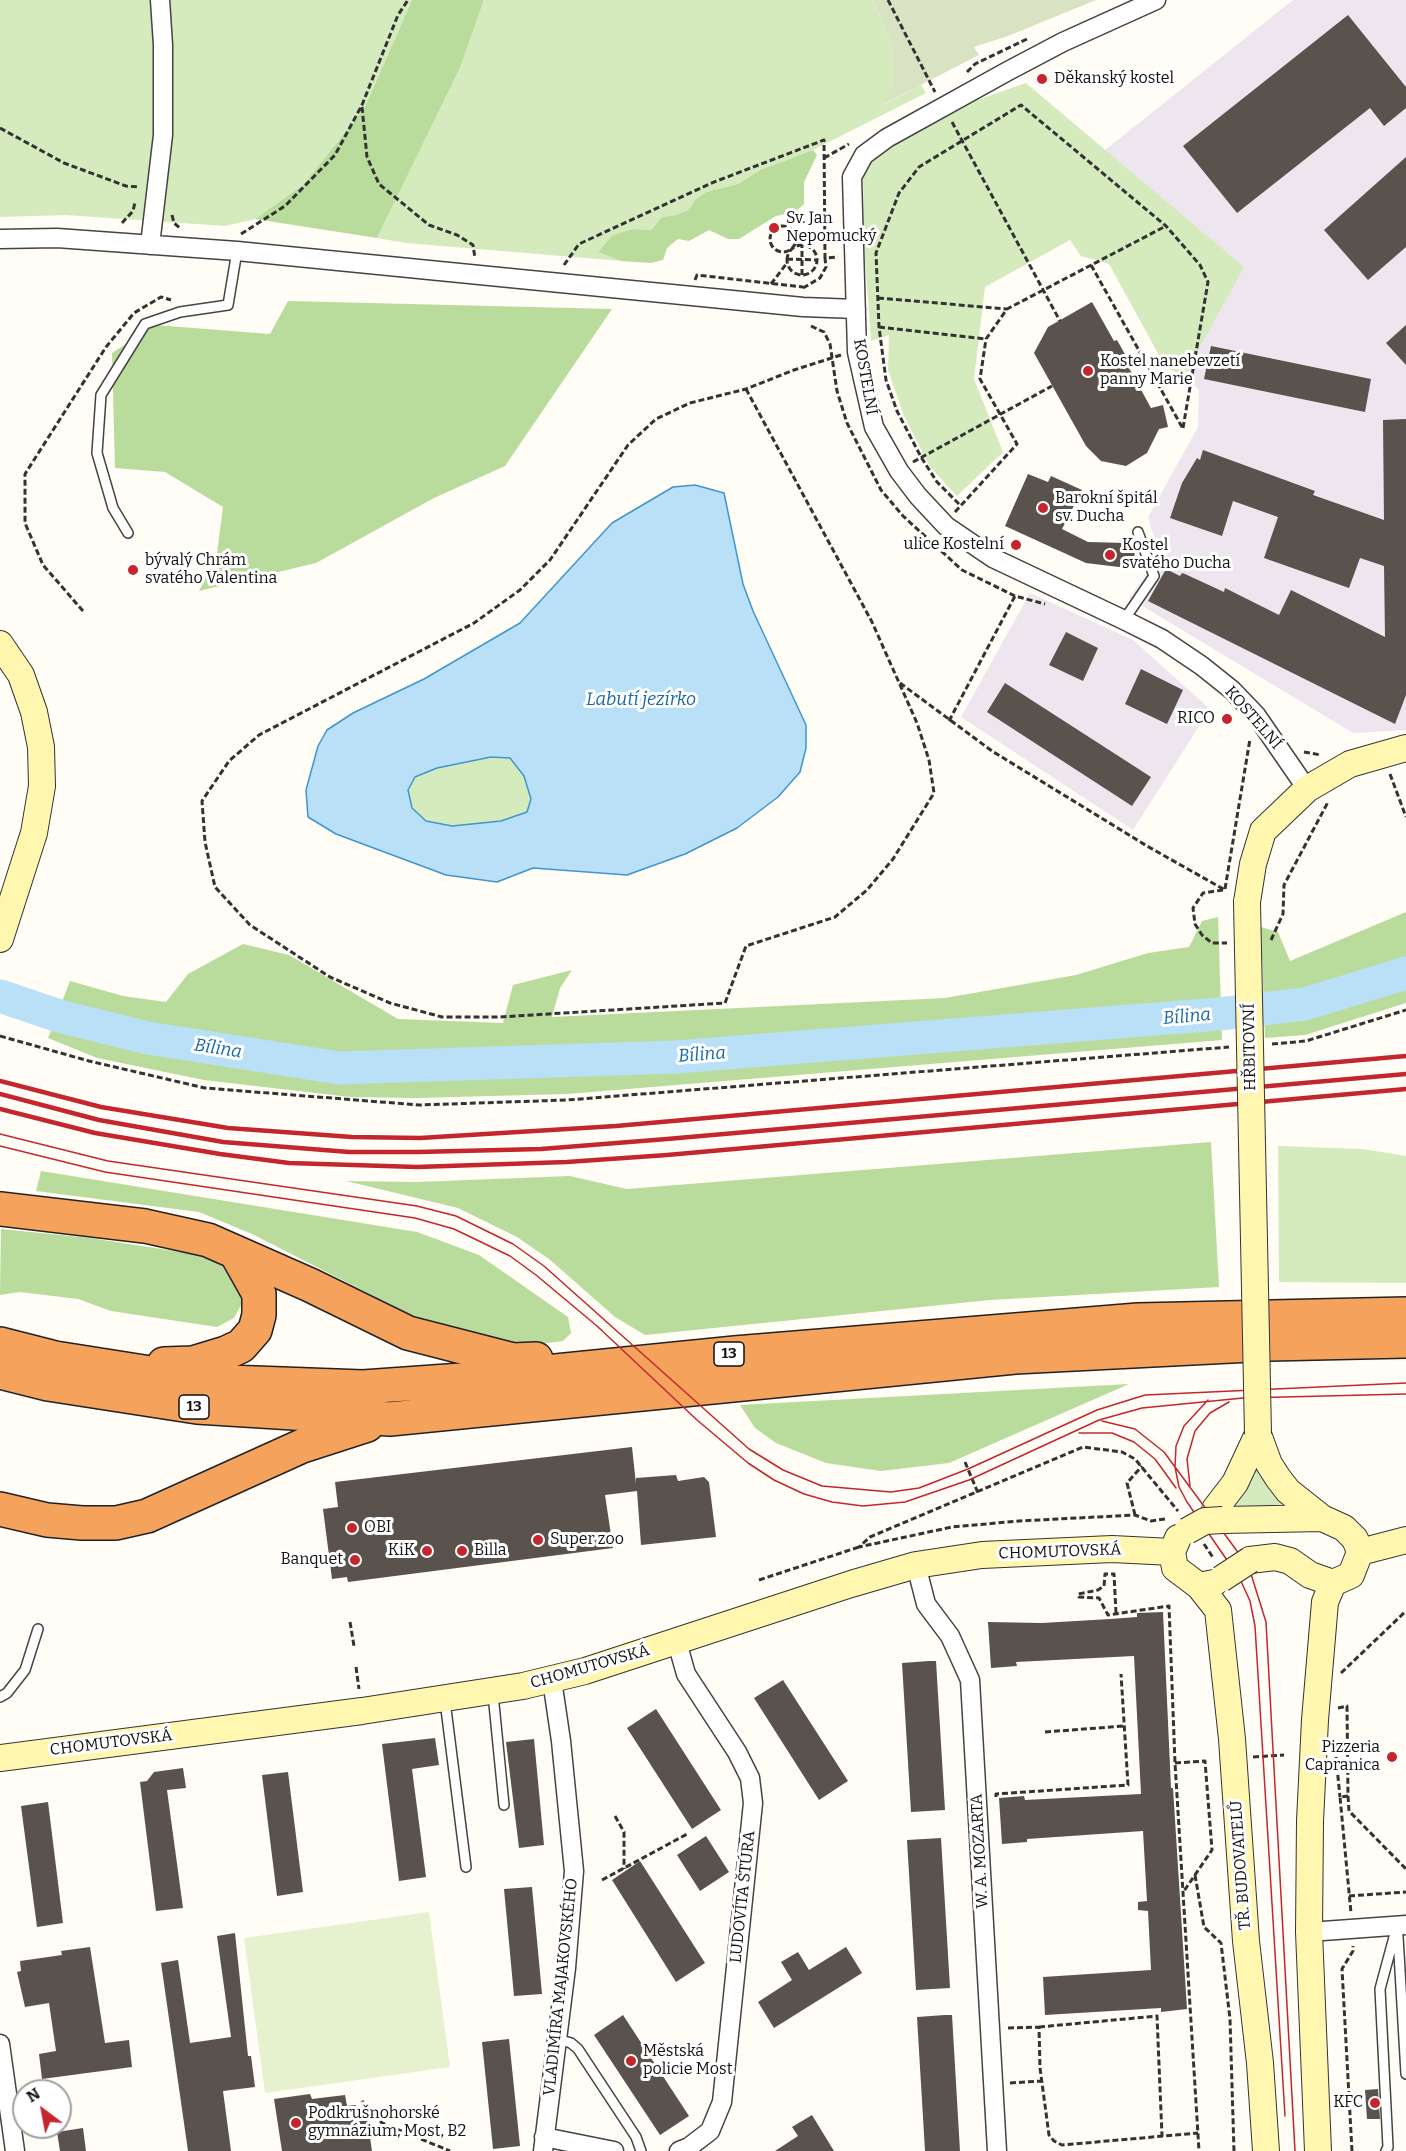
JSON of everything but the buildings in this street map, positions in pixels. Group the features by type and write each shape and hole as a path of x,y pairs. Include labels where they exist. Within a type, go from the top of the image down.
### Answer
{"highway":[{"path":"0,1209 177,1232 208,1240 310,1285 408,1333 513,1360 735,1353"},
{"path":"55,1358 159,1364 193,1362 226,1353 241,1346 255,1330 259,1315 259,1294 236,1253"},
{"name":"13","path":"0,1344 55,1358 201,1381 363,1387 476,1379 735,1353 1138,1320 1406,1314"},
{"name":"13","path":"0,1372 48,1384 187,1406 390,1419 1015,1357 1270,1344 1406,1341"},
{"path":"0,1509 47,1520 82,1523 116,1523 147,1516 302,1446 390,1419"}],"street":[{"path":"150,245 163,135 163,45 160,0"},
{"name":"KOSTELNÍ","path":"1156,0 1063,42 1008,71 887,138 864,155 852,177 857,352 874,427 899,471 946,526 993,558 1124,620 1194,660 1232,690 1256,716 1307,789"},
{"path":"0,239 57,238 237,251 803,307 856,309"},
{"path":"0,644 21,675 34,712 41,747 42,786 34,833 0,939"},
{"name":"HŘBITOVNÍ","path":"1258,1434 1236,899 1253,864 1263,831 1307,789 1350,764 1406,748"},
{"path":"1258,1434 1278,1478 1288,1491 1322,1518 1344,1527 1355,1539 1360,1552 1351,1575 1333,1583 1310,1575 1290,1561 1275,1557 1250,1560 1210,1583 1175,1568 1172,1552 1180,1535 1200,1520 1235,1483 1258,1434"},
{"path":"1200,1520 1322,1518"},
{"path":"1360,1552 1406,1540"},
{"name":"CHOMUTOVSKÁ","path":"0,1758 445,1699 552,1680 916,1565 982,1554 1112,1549 1172,1552"},
{"name":"W. A. MOZARTA","path":"916,1565 926,1604 950,1636 970,1680 997,2151"},
{"name":"TŘ. BUDOVATELŮ","path":"1210,1583 1218,1610 1232,1739 1246,1941 1260,2063 1266,2151"},
{"path":"1318,2151 1310,1932 1310,1821 1315,1720 1325,1602 1333,1583"},
{"name":"LUDOVÍTA ŠTÚRA","path":"678,1642 686,1674 737,1752 750,1778 753,1803 722,2102 710,2131 690,2147 679,2151"},
{"name":"VLADIMÍRA MAJAKOVSKÉHO","path":"544,2144 566,1968 574,1871 561,1741 552,1680"},
{"path":"1310,1932 1401,1925"},
{"path":"0,2044 15,2151"},
{"path":"544,2144 614,2151"}],"lane":[{"path":"128,533 113,508 97,453 101,396 145,324 180,312 228,306 237,251"},
{"path":"1124,620 1154,576 1138,532"},
{"path":"0,1697 7,1694 25,1670 38,1629"},
{"path":"493,1691 504,1805"},
{"path":"445,1699 466,1867"},
{"path":"1401,1925 1406,2074"},
{"path":"1386,2151 1388,2147 1380,1989 1401,1925"},
{"path":"557,2039 571,2043 578,2049 636,2137 641,2151"}],"path":[{"path":"237,251 238,236 285,206 335,155 362,105 398,15 408,0"},
{"path":"888,0 938,96"},
{"path":"362,105 367,158 379,184 429,225 457,235 473,245 476,263"},
{"path":"959,504 937,482 921,457 897,411 886,380 879,327 876,254 899,193 919,167 1021,105 1166,226 1200,265 1208,282 1183,428 1091,265"},
{"path":"950,119 1060,321"},
{"path":"0,128 64,163 96,177 138,188"},
{"path":"560,269 579,244 714,183 824,140 826,267 820,278 803,287 697,274 695,280"},
{"path":"771,284 787,261 792,249 796,241 795,232 788,226 775,228 770,236 775,249 783,252 792,249 802,244 814,250 818,260 813,271 802,275 794,272 787,261"},
{"path":"946,526 959,504 1017,444 980,379 986,339 1007,309 1166,226"},
{"path":"808,246 825,233"},
{"path":"802,244 802,275"},
{"path":"825,258 876,254"},
{"path":"787,261 818,260"},
{"path":"813,271 820,278"},
{"path":"746,389 872,622 930,760 934,793 893,859 867,890 836,917 746,946 725,1003 500,1017 442,1017 390,1003 330,977 250,925 215,887 205,842 202,801 230,761 259,735 474,623 520,590 556,551 628,445 656,419 690,403 746,389 830,357 830,344 825,332 802,326 803,287"},
{"path":"878,298 1007,309"},
{"path":"879,327 986,339"},
{"path":"899,471 1052,386"},
{"path":"26,474 25,523 43,565 83,611"},
{"path":"949,721 1015,596"},
{"path":"899,682 949,721 1147,846 1236,899"},
{"path":"1224,890 1251,734"},
{"path":"1270,943 1282,914 1284,885 1334,792"},
{"path":"1224,890 1203,892 1193,908 1195,924 1212,943 1235,943"},
{"path":"1262,1044 1306,1041 1406,1010"},
{"path":"0,1036 88,1061 206,1088 419,1105 567,1100 1239,1046"},
{"path":"860,1547 870,1537 978,1493 1064,1453 1083,1447 1122,1452 1142,1466 1127,1483 1135,1515"},
{"path":"965,1462 978,1493"},
{"path":"759,1580 860,1547 952,1527 1135,1515 1151,1521 1200,1520"},
{"path":"1116,1614 1114,1574 1105,1574 1104,1586 1098,1590 1078,1594 1079,1597 1099,1598 1108,1615 1116,1614 1170,1606 1175,1763 1199,2151"},
{"path":"1340,1674 1406,1611"},
{"path":"350,1622 354,1646"},
{"path":"356,1667 359,1694"},
{"path":"996,1804 996,1794 1128,1785 1121,1674"},
{"path":"1338,1708 1339,1697"},
{"path":"1045,1731 1124,1726"},
{"path":"1336,1752 1340,1797"},
{"path":"1251,1757 1284,1755"},
{"path":"1175,1763 1205,1761 1212,1850 1183,1892"},
{"path":"1348,1796 1349,1811 1406,1869"},
{"path":"615,1816 624,1832 624,1869"},
{"path":"602,1881 689,1833"},
{"path":"1195,1875 1204,1928 1221,1943 1230,2019 1234,2151"},
{"path":"1349,1896 1406,1892"},
{"path":"1008,2018 1009,2030 1157,2016 1162,2136"},
{"path":"1039,2027 1041,2081 1049,2135 1054,2141 1062,2145 1198,2133"},
{"path":"1007,2083 1041,2081"},
{"path":"362,2101 382,2123 450,2151"}],"shaded area":[{"path":"1293,0 1406,0 1406,730 1353,733 1129,598 1160,556 1148,517 1198,427 1199,390 1184,376 1243,267 1105,150"},
{"path":"1030,593 1133,640 1210,709 1133,830 961,717"}],"green space":[{"path":"0,0 412,0 364,109 303,185 255,219 225,226 66,215 0,217"},
{"path":"412,0 484,0 460,68 377,238 255,219 303,185 364,109"},
{"path":"484,0 873,0 889,37 894,65 894,81 883,105 921,85 926,93 813,150 760,170 738,184 706,192 696,199 688,210 662,217 651,230 634,229 599,252 621,261 406,243 377,238 460,68"},
{"path":"873,0 1096,0 1008,36 974,47 979,55 882,105 894,81 894,65 889,37"},
{"path":"1026,83 1244,267 1184,376 1166,368 1109,264 1081,256 1070,240 985,287 974,379 1003,452 957,496 930,467 904,416 888,370 889,335 871,341 864,244 863,174 875,155 957,107"},
{"path":"813,150 817,155 804,182 804,204 795,212 776,216 739,239 728,239 709,230 689,241 678,239 667,248 663,260 651,263 621,261 598,252 613,235 634,229 651,230 662,217 688,210 696,199 706,192 738,184 760,170"},
{"path":"288,301 612,309 505,466 434,498 316,563 199,591 217,553 223,507 165,472 115,468 112,353 155,325 270,334"},
{"path":"491,757 510,758 524,776 531,799 527,812 501,821 452,826 426,821 412,808 408,790 415,777 437,768"},
{"path":"1406,912 1406,1003 1305,1035 1265,1038 1261,927 1278,932 1290,961"},
{"path":"1218,917 1222,1040 567,1094 415,1098 350,1097 204,1080 97,1058 48,1038 70,981 123,996 166,1002 188,974 243,944 289,955 398,1019 503,1023 513,985 572,970 560,988 552,1017 945,998 1076,975 1148,953 1189,947 1202,921"},
{"path":"1211,1142 1219,1287 990,1300 645,1335 615,1317 549,1259 517,1237 458,1208 346,1181 417,1182 570,1176 627,1189"},
{"path":"1278,1146 1363,1149 1406,1156 1406,1283 1279,1282"},
{"path":"41,1171 417,1232 479,1255 568,1317 571,1333 563,1341 508,1348 462,1336 407,1313 252,1234 199,1212 36,1191"},
{"path":"1,1229 90,1238 207,1256 238,1276 247,1294 234,1318 217,1327 111,1311 78,1299 20,1292 0,1295"},
{"path":"1129,1384 949,1463 881,1471 826,1463 776,1443 755,1428 740,1405"},
{"path":"1256,1462 1286,1505 1284,1507 1232,1507"},
{"path":"429,1912 450,2067 265,2093 244,1938"}],"water":[{"name":"Labutí jezírko","path":"695,485 724,493 743,584 753,611 806,725 806,748 800,772 778,797 737,828 685,854 627,875 533,868 497,882 446,875 336,834 308,817 306,790 318,746 327,730 353,713 424,679 520,623 612,523 673,487","holes":["491,757 510,758 524,776 531,799 527,812 501,821 452,826 426,821 412,808 408,790 415,777 437,768"]}],"waterway":[{"name":"Bílina","path":"0,996 59,1016 148,1038 339,1068 676,1057 1219,1014 1305,1004 1406,973"}],"tram line":[{"path":"0,1134 108,1161 417,1206 456,1216 513,1244 544,1266 749,1449 783,1470 822,1486 891,1492 919,1488 968,1469 1097,1410 1145,1395 1406,1383"},
{"path":"0,1146 105,1172 415,1218 454,1229 510,1256 536,1275 597,1326 697,1420 748,1463 774,1480 804,1494 832,1502 863,1506 905,1502 969,1480 1099,1420 1142,1408 1243,1398 1406,1394"},
{"path":"1208,1400 1184,1426 1176,1446 1175,1467 1179,1487 1187,1502 1240,1579 1250,1601 1255,1626 1285,2116"},
{"path":"1190,1486 1187,1459 1195,1431 1210,1413 1229,1402"},
{"path":"1102,1421 1135,1429 1164,1452 1237,1551 1251,1574 1266,1622 1295,2151"},
{"path":"1079,1433 1112,1433 1134,1442 1155,1459 1176,1488"}],"railway":[{"path":"0,1081 101,1107 228,1128 352,1137 420,1138 616,1126 1406,1056"},
{"path":"0,1094 99,1120 223,1142 349,1152 418,1152 541,1149 1406,1074"},
{"path":"0,1109 95,1133 220,1154 289,1163 417,1167 567,1162 667,1155 1406,1089"}],"place":[{"name":"Děkanský kostel","path":"1042,79"},
{"name":"Sv. Jan Nepomucký","path":"774,228"},
{"name":"Kostel nanebevzetí panny Marie","path":"1088,371"},
{"name":"Barokní špitál sv. Ducha","path":"1043,508"},
{"name":"ulice Kostelní","path":"1016,545"},
{"name":"Kostel svatého Ducha","path":"1110,555"},
{"name":"bývalý Chrám svatého Valentina","path":"133,570"},
{"name":"RICO","path":"1227,719"},
{"name":"OBI","path":"352,1528"},
{"name":"Super zoo","path":"538,1540"},
{"name":"KiK","path":"427,1551"},
{"name":"Billa","path":"462,1551"},
{"name":"Banquet","path":"355,1560"},
{"name":"Pizzeria Capranica","path":"1392,1757"},
{"name":"Městská policie Most","path":"631,2061"},
{"name":"KFC","path":"1375,2103"},
{"name":"Podkrušnohorské gymnázium, Most, B2","path":"296,2123"}]}
